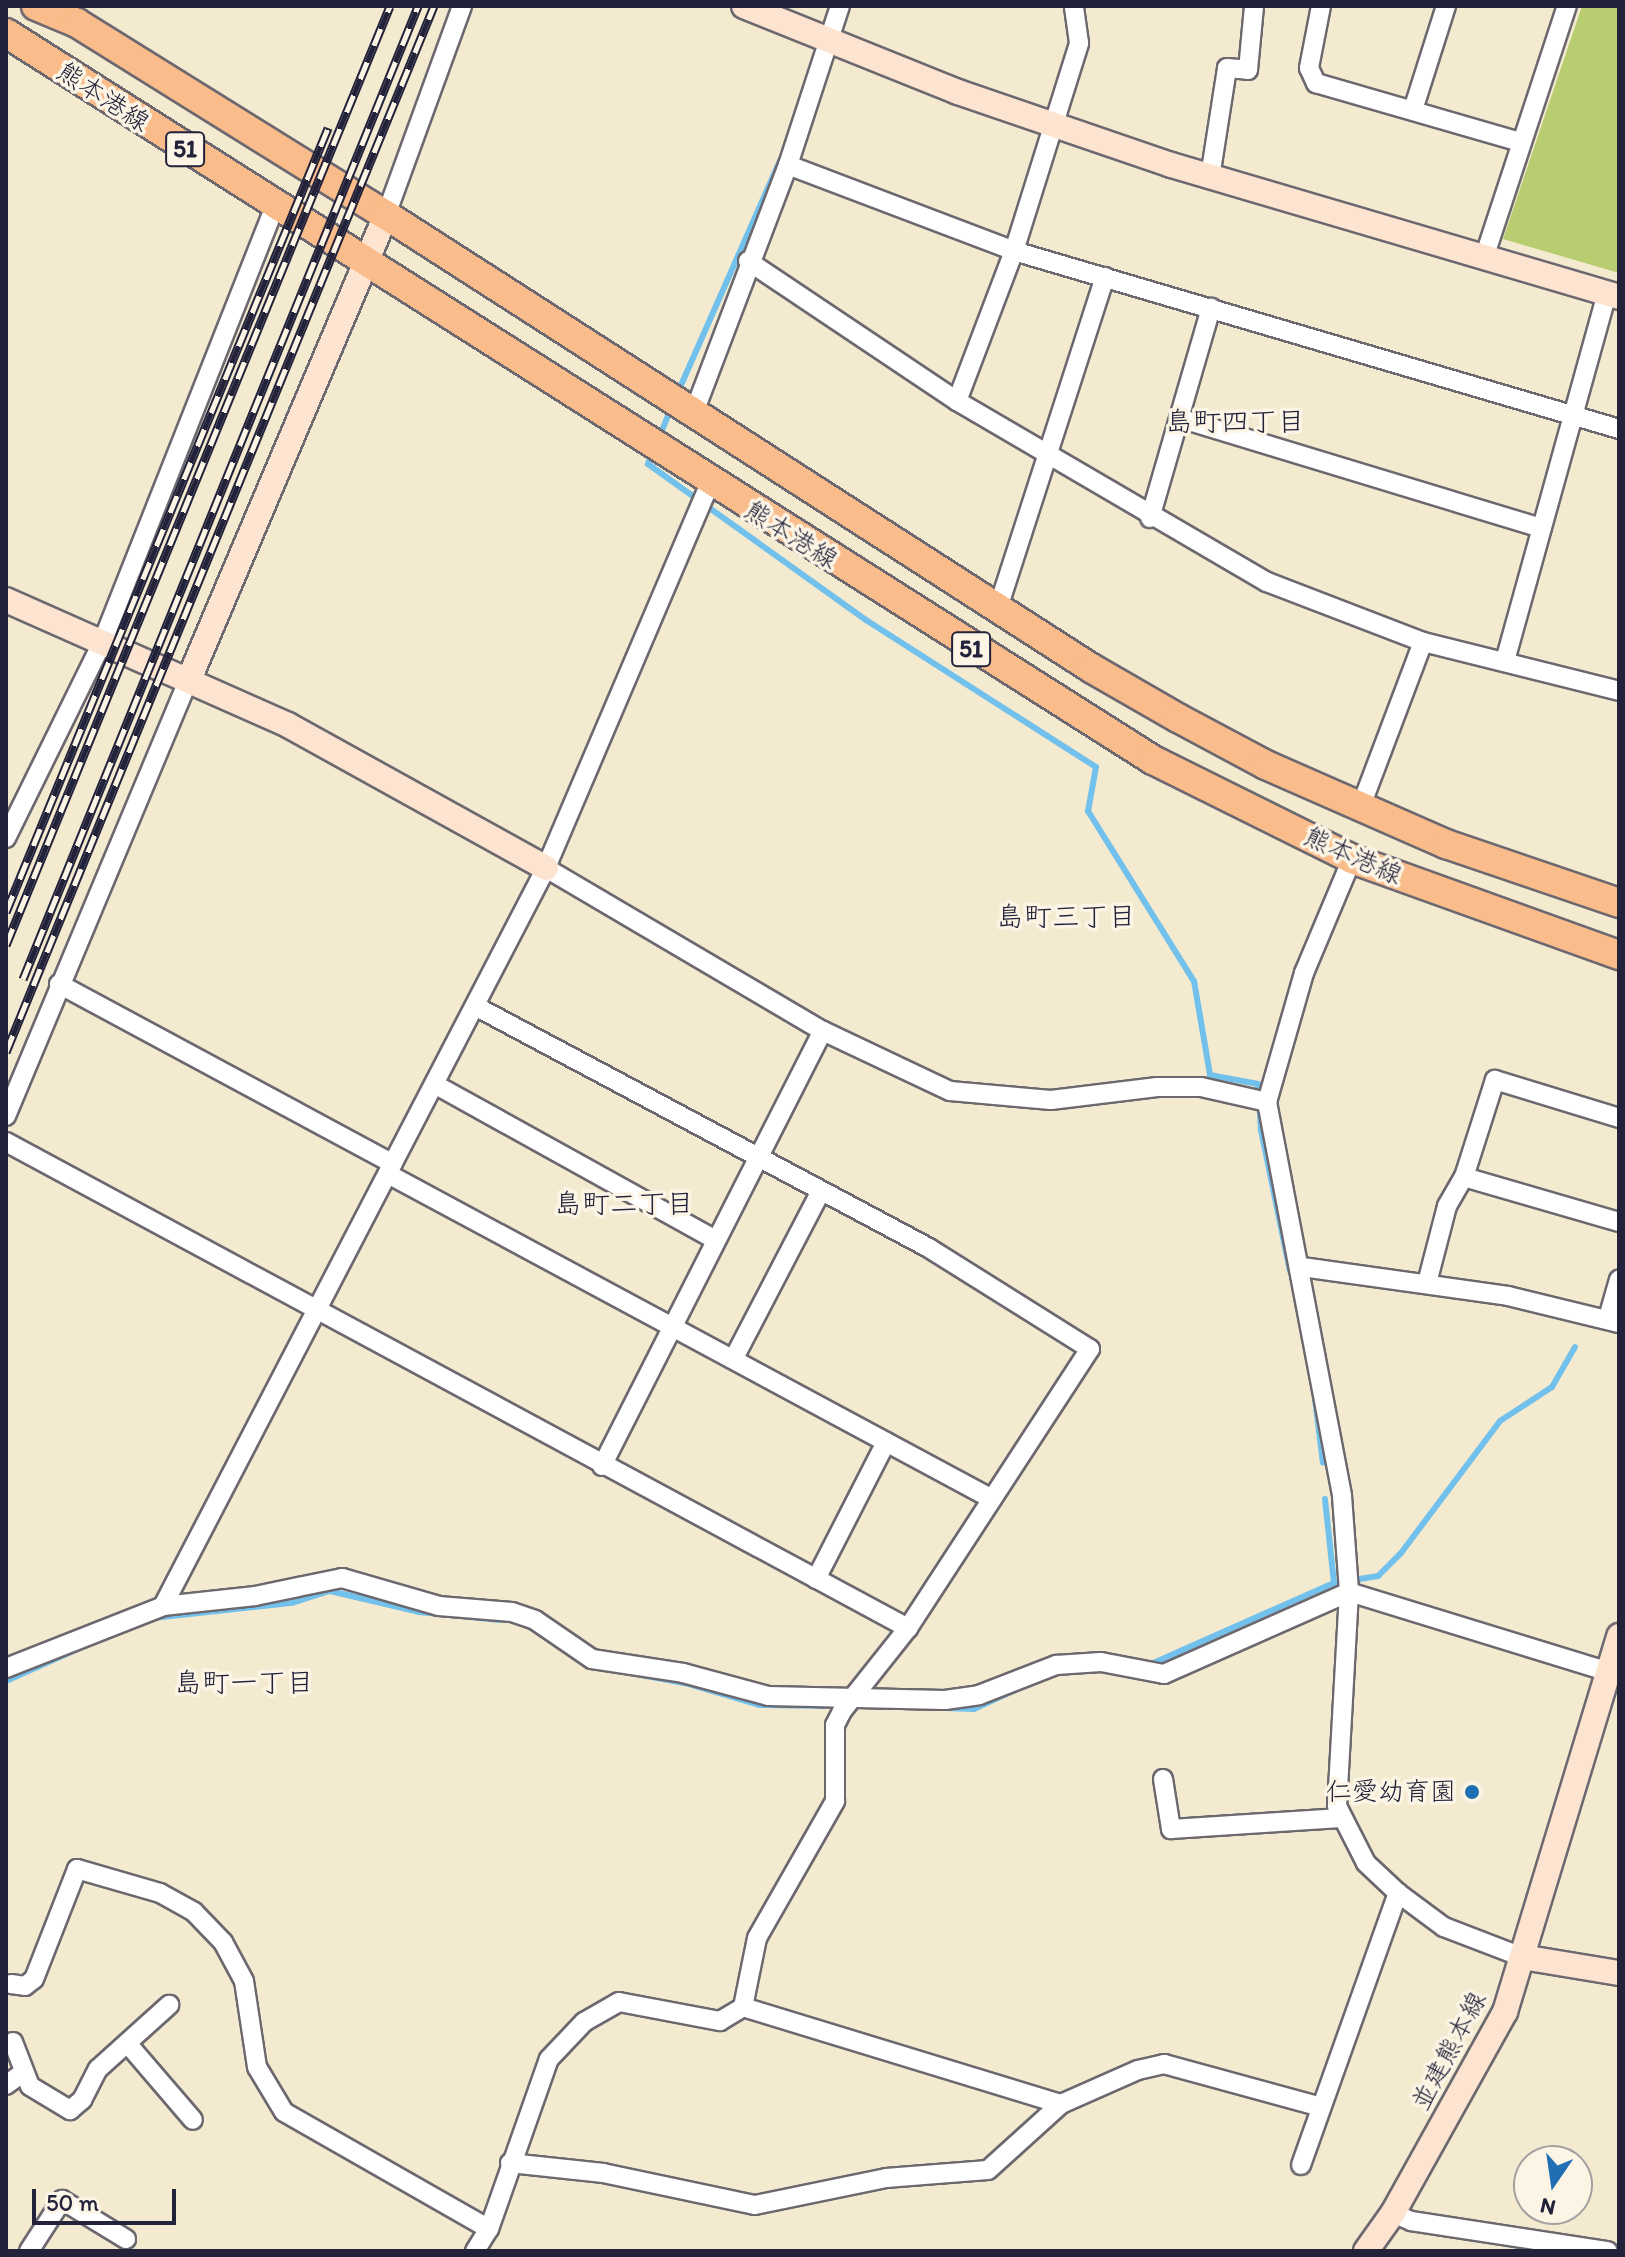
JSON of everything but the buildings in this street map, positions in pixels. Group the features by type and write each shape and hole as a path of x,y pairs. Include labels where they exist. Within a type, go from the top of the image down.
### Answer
{"main road":[{"name":"熊本港線","path":"36,6 67,15 386,215 693,415 998,608 1178,718 1361,806 1520,872 1619,903"},
{"name":"熊本港線","path":"6,33 364,265 1076,715 1352,859 1619,955"}],"street":[{"path":"6,1116 59,984 386,215 462,6"},
{"path":"744,6 828,41 1055,125 1210,177 1613,295 1574,415 1505,661"},
{"path":"693,415 748,261 788,165 840,6"},
{"path":"957,401 1014,251 1055,125 1079,43 1074,6"},
{"path":"1210,177 1227,68 1248,70 1254,6"},
{"path":"1313,6 1321,6 1309,68 1316,83 1520,142"},
{"path":"1413,110 1446,6"},
{"path":"1484,258 1567,6"},
{"path":"788,165 1014,251 1619,429"},
{"path":"6,838 102,643 275,207"},
{"path":"748,261 957,401 1150,518 1267,582 1423,642 1619,691"},
{"path":"998,608 1050,455 1105,277"},
{"path":"1150,518 1211,308"},
{"path":"1179,418 1542,528"},
{"path":"163,1606 546,868 710,483"},
{"path":"6,600 102,643 190,677 288,725 546,868 823,1031 950,1091 1051,1100 1157,1087 1201,1087 1267,1102"},
{"path":"1361,806 1423,642"},
{"path":"1352,859 1304,973 1267,1102 1302,1267 1342,1496 1349,1592 1337,1759 1341,1818 1366,1863 1398,1893 1444,1927 1522,1957 1619,1973"},
{"path":"59,984 992,1499"},
{"path":"475,1006 929,1248 1090,1349 908,1628 847,1704 835,1725 835,1801 757,1938 743,2007 720,2021 619,2002 584,2022 549,2059 489,2229 475,2251"},
{"path":"602,1466 714,1239 823,1031"},
{"path":"1427,1283 1447,1206 1464,1177 1495,1080 1619,1118"},
{"path":"436,1085 714,1239"},
{"path":"6,1142 602,1466 908,1628"},
{"path":"1464,1177 1619,1222"},
{"path":"734,1358 821,1191"},
{"path":"1302,1267 1427,1283 1613,1321 1619,1280"},
{"path":"816,1579 886,1442"},
{"path":"6,1668 163,1606 255,1596 342,1578 439,1606 512,1612 611,1665 683,1673 768,1696 847,1704 945,1700 979,1695 1056,1665 1101,1662 1164,1674 1349,1592 1614,1673"},
{"name":"並建熊本線","path":"1366,2251 1393,2213 1505,2012 1614,1673 1619,1636"},
{"path":"1163,1779 1171,1829 1341,1818"},
{"path":"11,1984 25,1986 34,1979 77,1869 160,1893 194,1912 223,1942 244,1981 257,2067 284,2112 489,2229"},
{"path":"1301,2165 1398,1893"},
{"path":"13,2042 35,2091 70,2110 82,2100 98,2069 169,2005"},
{"path":"743,2007 1061,2104"},
{"path":"127,2043 193,2120"},
{"path":"510,2163 603,2173 755,2205 886,2178 988,2170 1061,2104 1138,2070 1164,2064 1321,2107"},
{"path":"6,2085 24,2072"},
{"path":"29,2251 62,2200 126,2239"},
{"path":"1393,2213 1411,2221 1608,2251"}],"green space":[{"path":"1582,6 1619,6 1619,273 1503,239"}],"waterway":[{"path":"678,392 780,161"},
{"path":"659,438 669,413"},
{"path":"653,452 648,464 866,620 1096,767 1088,811 1194,981 1210,1075 1258,1084 1261,1130 1290,1271"},
{"path":"1151,1664 1334,1583 1378,1576 1401,1553 1500,1421 1552,1387 1575,1347"},
{"path":"1315,1399 1323,1463"},
{"path":"1325,1499 1334,1583"},
{"path":"153,1618 292,1603 330,1591 419,1612 500,1620"},
{"path":"6,1681 87,1645"},
{"path":"598,1667 689,1684 760,1705 825,1706"},
{"path":"945,1708 974,1709 1017,1689"}],"railway":[{"path":"6,945 390,6"},
{"path":"23,979 418,6"},
{"path":"6,1052 434,6"},
{"path":"6,912 328,128"}],"place":[{"name":"仁愛幼育園","path":"1472,1792"}],"district":[{"name":"島町四丁目","path":"1235,421"},
{"name":"島町三丁目","path":"1066,916"},
{"name":"島町二丁目","path":"624,1203"},
{"name":"島町一丁目","path":"244,1682"}]}
